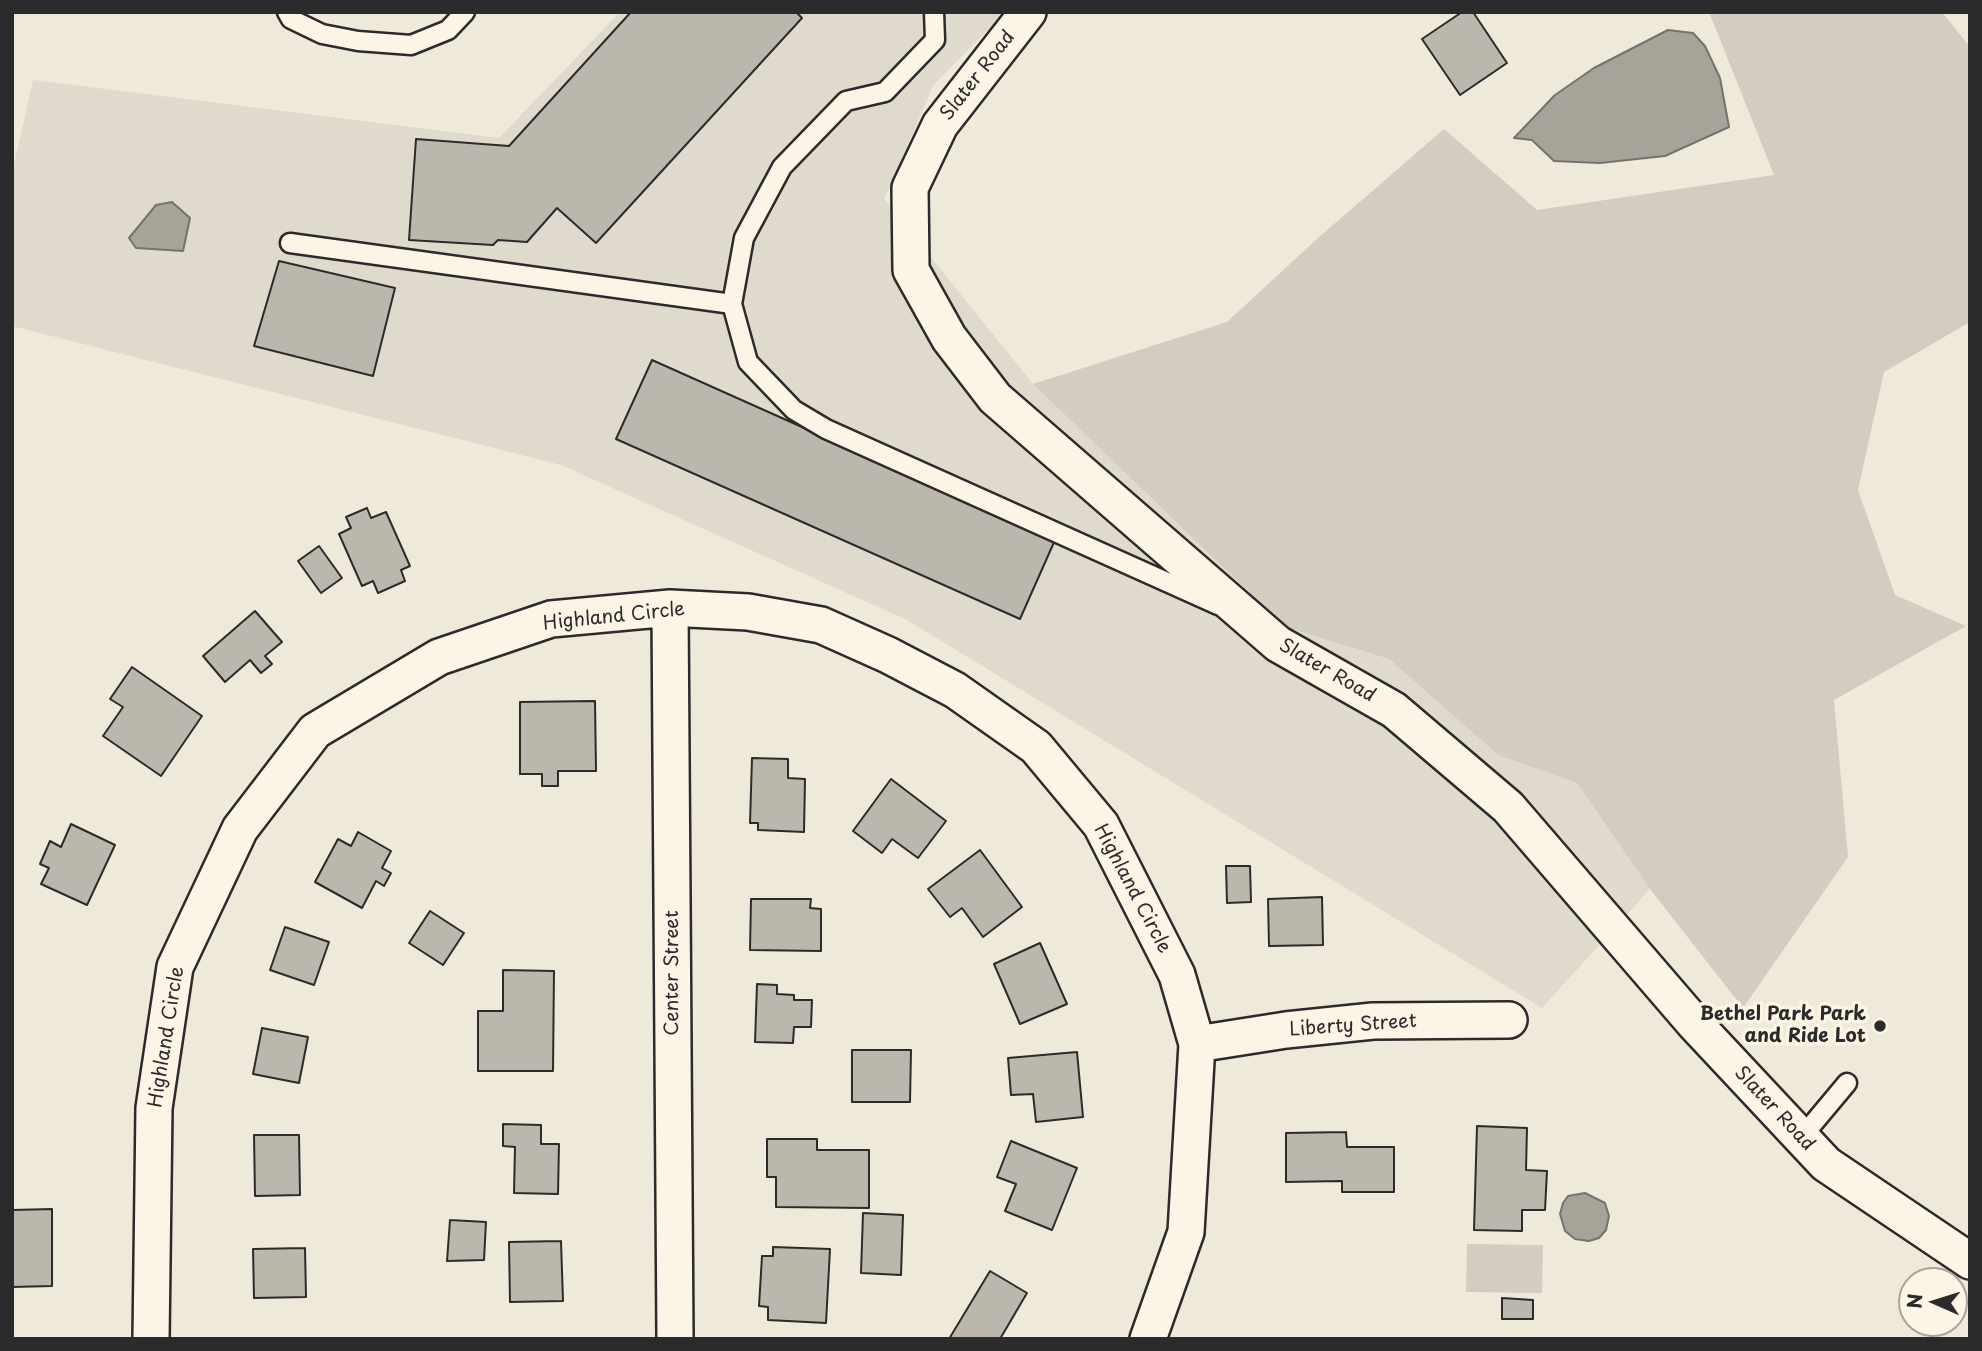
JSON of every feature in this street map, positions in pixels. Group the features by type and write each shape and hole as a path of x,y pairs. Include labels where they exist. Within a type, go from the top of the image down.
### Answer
{"street":[{"name":"Slater Road","path":"1028,12 940,125 910,188 911,270 949,338 995,398 1279,644 1394,710 1508,807 1693,1023 1826,1164 1970,1261"},
{"name":"Highland Circle","path":"152,1339 154,1108 175,967 240,829 315,731 439,657 551,619 670,608 748,612 821,625 888,655 955,690 1036,747 1101,825 1177,975 1197,1044 1186,1232 1148,1339"},
{"name":"Center Street","path":"670,608 675,1339"},
{"name":"Liberty Street","path":"1197,1044 1286,1030 1373,1021 1509,1020"}],"lane":[{"path":"286,12 291,19 322,34 358,41 411,45 448,30 465,12"},
{"path":"934,12 935,40 885,92 846,101 782,167 744,238 732,304 748,362 794,411 826,429 1253,621"},
{"path":"290,243 732,304"},
{"path":"1801,1138 1847,1083"}],"shaded area":[{"path":"620,12 1006,12 934,84 884,199 1033,384 1285,627 1389,659 1498,755 1577,783 1650,889 1542,1008 907,620 561,465 12,326 12,174 33,80 499,138"},
{"path":"1709,12 1942,12 1970,47 1970,322 1884,372 1858,490 1895,595 1966,626 1834,700 1848,857 1743,1008 1650,889 1577,783 1498,755 1389,659 1285,627 1033,384 1227,322 1318,238 1444,129 1537,210 1774,175"},
{"path":"1668,30 1693,33 1705,46 1720,78 1729,127 1665,156 1600,163 1554,161 1532,140 1514,138 1555,95 1594,68"},
{"path":"172,202 190,218 183,251 136,248 129,238 156,205"},
{"path":"1585,1193 1605,1203 1609,1216 1606,1230 1599,1238 1589,1241 1575,1239 1565,1231 1560,1214 1568,1196"},
{"path":"1467,1244 1543,1245 1542,1293 1466,1292"}],"building":[{"path":"631,12 796,12 802,18 596,243 557,208 527,242 498,240 493,245 409,240 416,139 509,146"},
{"path":"1462,12 1473,12 1507,63 1460,95 1422,39"},
{"path":"279,261 395,288 373,376 254,346"},
{"path":"652,360 1055,540 1020,619 616,439"},
{"path":"367,508 371,518 386,512 410,566 401,570 405,581 378,593 373,581 362,586 339,534 351,528 346,517"},
{"path":"319,546 342,578 321,593 298,561"},
{"path":"255,611 282,642 265,656 272,664 261,673 250,660 225,682 203,656"},
{"path":"132,667 202,716 161,776 103,736 123,707 110,699"},
{"path":"595,701 596,771 558,771 558,786 542,786 542,774 520,774 520,702"},
{"path":"752,758 788,759 788,778 805,779 804,832 758,830 758,823 750,823"},
{"path":"891,779 946,821 918,858 892,839 882,853 853,831"},
{"path":"71,824 115,845 87,905 41,884 49,868 40,864 50,841 61,847"},
{"path":"358,832 391,851 382,868 391,873 384,886 376,881 362,908 315,882 338,839 351,846"},
{"path":"980,850 1022,907 983,937 962,908 950,917 928,889"},
{"path":"1226,866 1250,866 1251,902 1227,903"},
{"path":"1322,897 1323,945 1269,946 1268,899"},
{"path":"751,899 811,899 810,908 821,909 821,951 750,950"},
{"path":"430,911 464,933 443,965 409,943"},
{"path":"285,927 329,942 314,985 270,970"},
{"path":"1040,943 1067,1004 1020,1024 994,964"},
{"path":"503,970 554,971 553,1071 478,1071 478,1011 503,1011"},
{"path":"757,984 777,985 777,994 794,995 794,1000 812,1000 811,1027 794,1027 793,1043 755,1042"},
{"path":"262,1028 308,1037 299,1083 253,1074"},
{"path":"852,1050 911,1050 910,1102 852,1102"},
{"path":"1077,1052 1083,1117 1036,1122 1033,1094 1011,1095 1008,1058"},
{"path":"503,1124 541,1125 541,1144 559,1144 558,1194 514,1193 515,1147 503,1146"},
{"path":"1477,1126 1527,1128 1526,1170 1547,1171 1545,1210 1522,1210 1522,1231 1474,1230"},
{"path":"1346,1132 1347,1147 1394,1147 1394,1192 1342,1192 1342,1181 1286,1182 1286,1133"},
{"path":"254,1135 299,1135 300,1195 255,1196"},
{"path":"767,1139 817,1139 817,1150 869,1150 869,1208 776,1207 776,1177 767,1177"},
{"path":"1011,1141 1077,1168 1052,1230 1005,1211 1016,1184 997,1177"},
{"path":"52,1209 52,1286 12,1287 12,1210"},
{"path":"863,1213 903,1215 901,1275 861,1273"},
{"path":"450,1220 486,1222 484,1260 447,1261"},
{"path":"561,1241 563,1301 510,1302 509,1242"},
{"path":"773,1247 830,1249 826,1323 768,1320 768,1307 759,1306 762,1256 773,1256"},
{"path":"305,1248 306,1297 254,1298 253,1249"},
{"path":"990,1271 1027,1293 1000,1339 949,1339"},
{"path":"1502,1298 1533,1300 1533,1319 1502,1319"}],"place":[{"name":"Bethel Park Park and Ride Lot","path":"1880,1026"}]}
